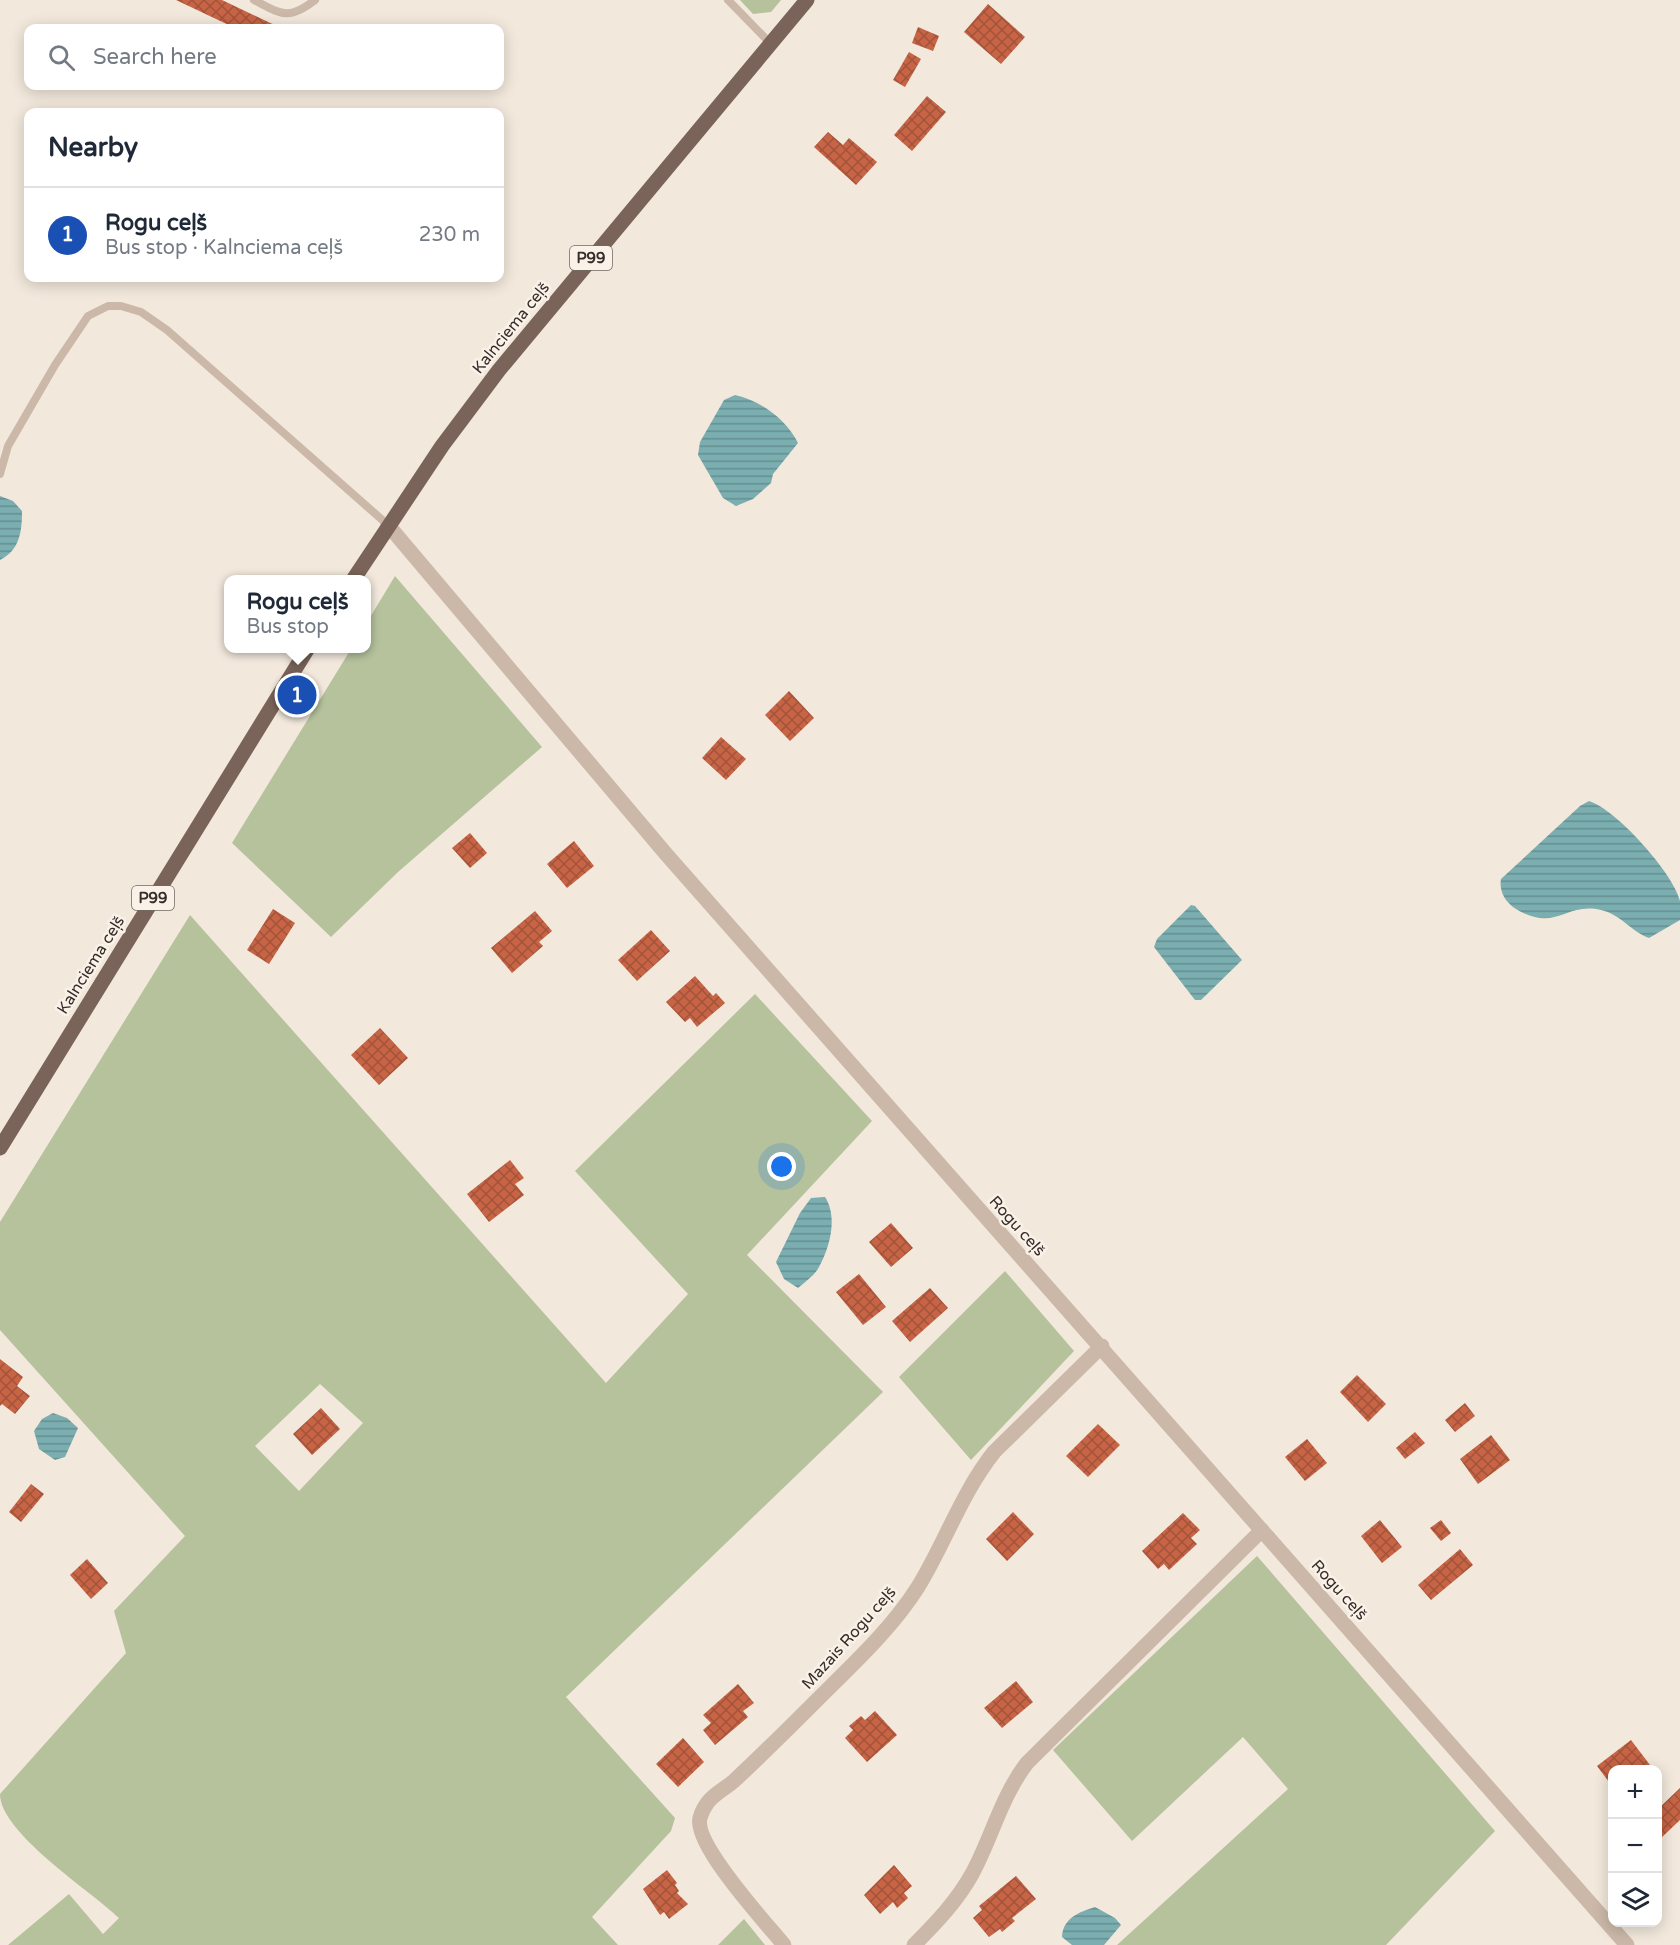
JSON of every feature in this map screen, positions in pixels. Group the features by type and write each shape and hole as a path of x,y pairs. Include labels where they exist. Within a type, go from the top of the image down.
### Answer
{"main road":[{"name":"Kalnciema ceļš","path":"356,575 441,446 500,370 807,0"},
{"name":"Kalnciema ceļš","path":"0,1148 306,653"}],"street":[{"name":"Rogu ceļš","path":"388,525 666,854 1628,1945"},
{"name":"Mazais Rogu ceļš","path":"784,1945 709,1851 700,1832 700,1819 708,1802 732,1783 807,1711 890,1624 917,1588 939,1549 959,1503 978,1472 994,1452 1102,1346"},
{"path":"914,1945 955,1901 973,1872 1003,1800 1027,1763 1262,1530"}],"lane":[{"path":"254,0 284,15 300,12 315,0"},
{"path":"728,0 770,43"},
{"path":"0,474 3,455 30,406 88,316 108,306 121,306 141,312 167,330 388,525"}],"green space":[{"path":"740,0 781,0 771,12 753,14"},
{"path":"395,576 542,747 398,872 331,937 232,843 349,653 371,653 371,616"},
{"path":"190,915 606,1383 688,1294 575,1171 755,994 872,1121 747,1255 883,1392 566,1697 675,1818 671,1831 592,1917 618,1945 8,1945 69,1894 103,1934 119,1918 30,1843 4,1809 0,1794 126,1653 114,1611 185,1536 0,1330 0,1222","holes":["320,1384 363,1423 299,1491 255,1446"]},
{"path":"1005,1271 1074,1351 971,1460 899,1377"},
{"path":"1257,1556 1495,1831 1386,1945 1117,1945 1288,1789 1243,1737 1132,1841 1053,1750"},
{"path":"744,1919 765,1945 718,1945"}],"water":[{"path":"735,395 772,412 787,426 798,443 773,474 771,483 753,499 736,506 723,498 698,455 700,442 724,400"},
{"path":"0,496 13,501 22,511 16,545 7,556 0,560"},
{"path":"1589,801 1614,816 1656,860 1667,875 1680,901 1680,920 1649,938 1614,915 1601,910 1589,908 1550,918 1539,918 1527,915 1507,901 1502,891 1501,879 1580,806"},
{"path":"1191,905 1195,906 1242,960 1201,1000 1195,1000 1154,947 1157,939"},
{"path":"825,1197 832,1223 829,1241 817,1270 798,1288 784,1279 776,1262 800,1213 811,1198"},
{"path":"53,1413 67,1418 78,1428 65,1457 55,1460 39,1449 34,1431 42,1419"},
{"path":"1095,1907 1115,1918 1121,1925 1104,1945 1072,1945 1062,1937 1069,1920"}],"building":[{"path":"176,0 222,0 273,24 227,24"},
{"path":"988,4 1025,37 1001,64 964,32"},
{"path":"918,27 939,36 933,51 912,43"},
{"path":"909,52 921,59 905,87 893,80"},
{"path":"927,96 946,112 912,151 894,135"},
{"path":"828,132 843,145 849,138 877,162 856,185 814,147"},
{"path":"789,691 814,718 790,741 765,715"},
{"path":"721,737 746,759 726,780 702,758"},
{"path":"470,833 487,853 470,868 452,848"},
{"path":"574,841 594,866 567,888 547,864"},
{"path":"273,909 295,923 269,964 247,950"},
{"path":"535,911 552,931 539,942 543,946 512,973 491,948"},
{"path":"651,930 670,951 637,981 618,960"},
{"path":"695,976 713,996 716,993 725,1003 697,1027 690,1018 685,1022 666,1002"},
{"path":"380,1028 408,1058 379,1085 351,1055"},
{"path":"510,1160 524,1178 515,1184 524,1195 489,1222 467,1194"},
{"path":"891,1223 913,1248 891,1267 869,1242"},
{"path":"859,1274 886,1307 863,1325 836,1292"},
{"path":"930,1288 948,1308 910,1342 892,1321"},
{"path":"0,1359 23,1377 17,1386 30,1396 15,1414 2,1404 0,1406"},
{"path":"1357,1375 1386,1404 1368,1422 1340,1392"},
{"path":"1465,1403 1475,1416 1455,1432 1445,1420"},
{"path":"321,1408 340,1429 312,1455 293,1434"},
{"path":"1098,1424 1120,1445 1088,1477 1066,1456"},
{"path":"1415,1432 1425,1443 1405,1459 1396,1448"},
{"path":"1491,1435 1510,1460 1478,1484 1460,1459"},
{"path":"1307,1439 1327,1463 1305,1481 1285,1457"},
{"path":"31,1484 44,1494 21,1522 9,1512"},
{"path":"1013,1512 1034,1534 1007,1561 986,1539"},
{"path":"1183,1513 1200,1530 1191,1538 1197,1544 1169,1570 1164,1564 1158,1569 1142,1551"},
{"path":"1380,1520 1402,1547 1382,1563 1361,1536"},
{"path":"1441,1520 1451,1533 1441,1541 1430,1528"},
{"path":"1460,1549 1473,1565 1431,1600 1418,1585"},
{"path":"87,1559 108,1583 91,1599 70,1575"},
{"path":"1016,1681 1033,1702 1002,1728 984,1708"},
{"path":"738,1684 754,1703 743,1711 748,1717 715,1745 703,1730 711,1723 703,1715"},
{"path":"875,1711 897,1735 867,1762 845,1738 853,1730 849,1726 861,1716 865,1720"},
{"path":"683,1738 704,1762 678,1787 656,1764"},
{"path":"1631,1740 1650,1765 1608,1765 1608,1781 1597,1766"},
{"path":"1680,1788 1680,1820 1662,1837 1662,1819 1662,1805"},
{"path":"894,1865 912,1886 904,1893 908,1898 897,1908 893,1902 880,1914 864,1895"},
{"path":"667,1870 677,1883 675,1885 679,1891 677,1893 688,1904 669,1919 664,1912 660,1915 643,1889"},
{"path":"1016,1876 1036,1899 1012,1918 1015,1921 1002,1932 1000,1929 989,1937 973,1918 982,1910 979,1906"}],"place":[{"name":"Rogu ceļš","path":"297,695"}]}
